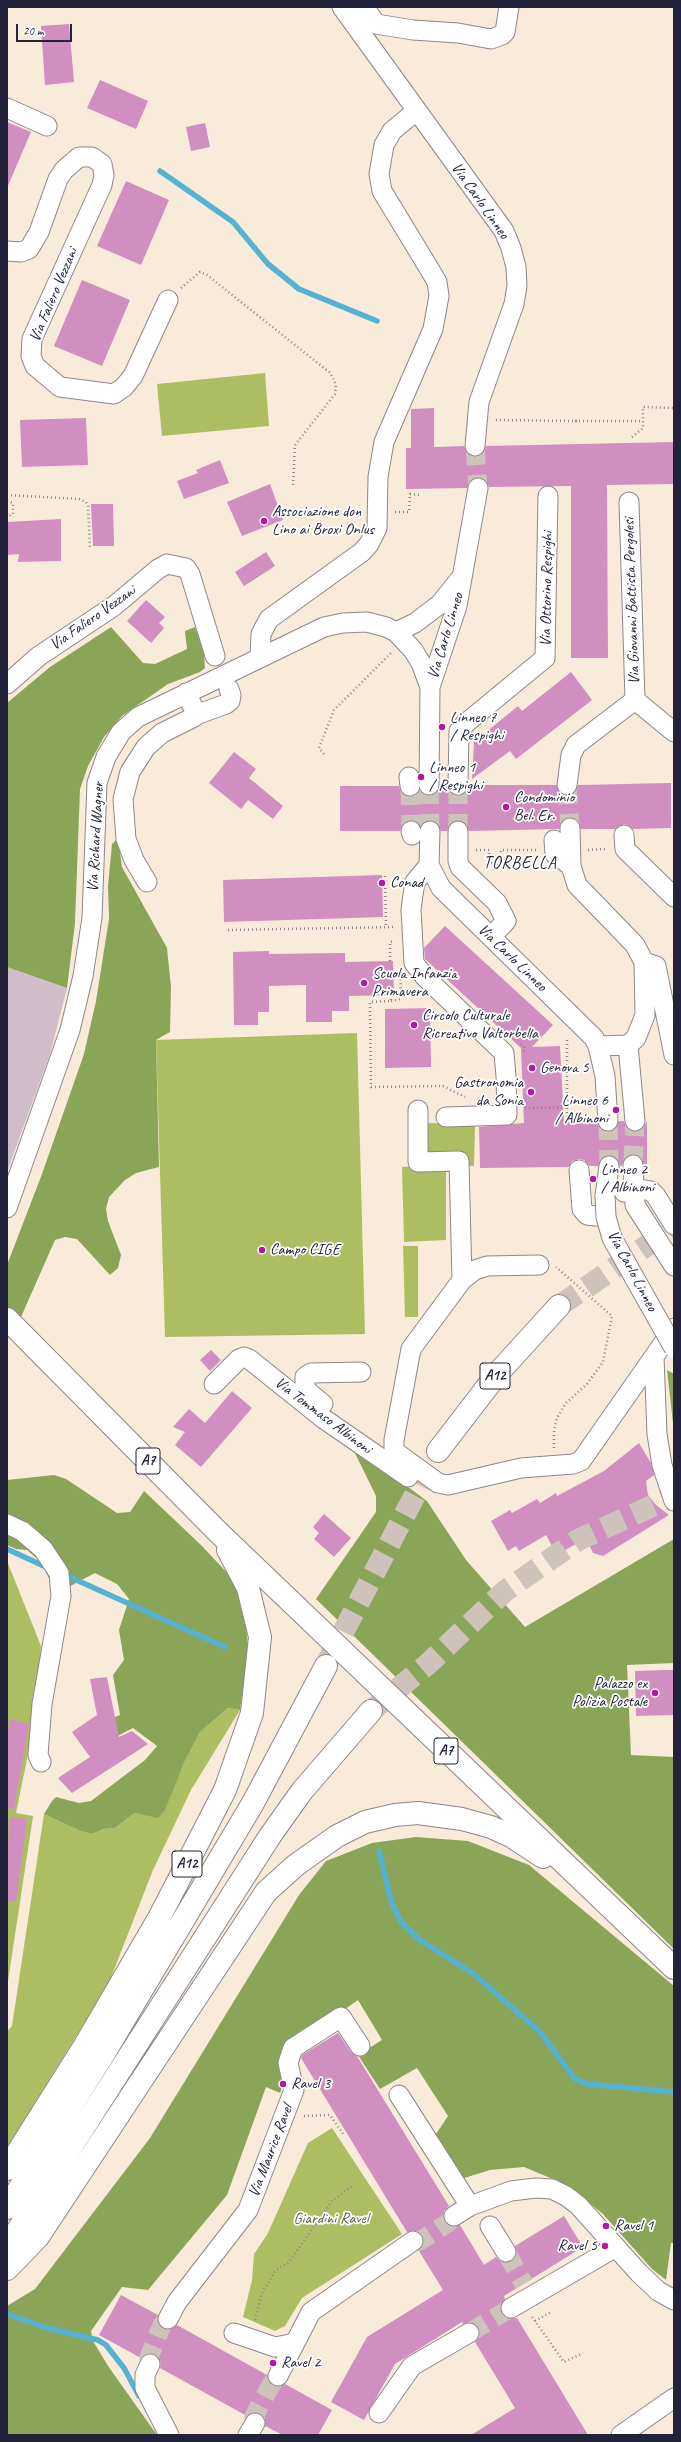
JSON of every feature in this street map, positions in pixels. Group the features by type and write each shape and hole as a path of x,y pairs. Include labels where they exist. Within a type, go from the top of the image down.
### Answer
{"highway":[{"name":"A12","path":"438,1451 498,1373 559,1306"},
{"name":"A7","path":"7,1319 77,1388 219,1534 674,1968"},
{"name":"A12","path":"7,2169 85,2045 159,1918 225,1790 252,1713 260,1637 248,1588 219,1534"},
{"name":"A12","path":"7,2208 100,2060 253,1803 326,1666"},
{"path":"7,2247 270,1836 302,1791 371,1711"},
{"path":"7,2269 38,2236 266,1892 296,1866 337,1836 365,1822 395,1815 418,1813 462,1819 491,1827 530,1847 611,1908"}],"street":[{"name":"Via Carlo Linneo","path":"342,7 415,112 504,232 511,248 516,267 517,286 514,304 484,385 476,420 475,446"},
{"path":"364,7 376,24 413,30 458,33 491,39 502,35 504,32 508,7"},
{"path":"7,108 47,126"},
{"path":"260,658 261,634 269,619 362,552 369,544 377,528 379,511 378,477 384,442 438,311 439,296 437,282 382,191 379,174 384,145 392,132 415,112"},
{"name":"Via Faliero Vezzani","path":"7,251 21,252 29,250 34,242 58,179 70,163 79,157 92,157 102,164 104,175 98,194 32,339 31,356 35,366 60,387 114,394 124,387 133,376 168,300"},
{"name":"Via Carlo Linneo","path":"430,786 430,687 457,606 464,575 478,488"},
{"name":"Via Ottorino Respighi","path":"458,785 459,731 466,723 545,658 548,496"},
{"name":"Via Giovanni Battista Pergolesi","path":"629,502 635,700 674,732"},
{"name":"Via Faliero Vezzani","path":"7,684 39,656 114,606 158,569 168,564 186,568 190,574 215,656"},
{"path":"400,636 440,604 464,575"},
{"name":"Via Richard Wagner","path":"7,1208 70,1030 83,976 92,918 97,783 111,747 129,724 138,717 324,627 342,623 377,623 400,636 421,663 430,687"},
{"path":"147,882 134,860 124,829 122,808 126,786 139,756 154,739 196,715 226,704 231,695 229,689"},
{"path":"186,694 196,715"},
{"name":"Via Giovanni Battista Pergolesi","path":"568,785 571,755 576,745 635,700"},
{"path":"570,828 562,851 580,891 635,945 644,962 644,1019 636,1038 628,1045 598,1046"},
{"path":"458,830 460,868 497,903 506,921 491,936"},
{"name":"Via Carlo Linneo","path":"430,831 429,865 441,888 594,1038 598,1046 605,1076 608,1121"},
{"path":"625,842 674,897"},
{"path":"429,865 416,882 411,910 411,926 416,967 504,1053 515,1108 508,1115 446,1117"},
{"path":"644,962 656,966 674,1055"},
{"path":"628,1045 635,1121"},
{"path":"418,1110 418,1162 459,1161 462,1280"},
{"path":"633,1165 629,1190 635,1205 674,1266"},
{"name":"Via Carlo Linneo","path":"609,1166 606,1196 606,1217 612,1238 674,1348"},
{"path":"579,1170 582,1209 587,1215 596,1216"},
{"path":"629,1190 646,1190 656,1196 674,1226"},
{"name":"Via Tommaso Albinoni","path":"394,1451 394,1440 411,1349 462,1280 475,1270 486,1266 539,1265"},
{"name":"Via Tommaso Albinoni","path":"361,1372 311,1373 305,1377 303,1384 305,1389 323,1403 438,1483 448,1485 521,1468 553,1464 573,1464 585,1457 674,1328"},
{"name":"Via Tommaso Albinoni","path":"214,1384 239,1359 244,1357 249,1359 324,1419 423,1488 432,1488 438,1483"},
{"path":"654,1357 657,1434 662,1465 674,1501"},
{"path":"7,1524 22,1531 43,1549 59,1574 61,1596 42,1704 38,1755 41,1762"},
{"name":"Via Maurice Ravel","path":"168,2319 177,2302 248,2210 294,2090 288,2063 293,2048 341,2017 360,2046"},
{"path":"399,2095 470,2206"},
{"path":"454,2216 470,2206 511,2191 536,2188 552,2189 566,2196 578,2205 648,2282 674,2300"},
{"path":"490,2226 506,2252"},
{"path":"278,2376 312,2312 413,2241"},
{"path":"522,2298 616,2247"},
{"path":"234,2333 253,2341 275,2347 295,2343"},
{"path":"379,2413 412,2366 469,2333"},
{"path":"150,2364 146,2375 145,2388 169,2435"},
{"path":"621,2435 674,2398"}],"path":[{"path":"168,300 200,272 207,275 329,372 336,385 335,394 295,445 293,485"},
{"path":"632,437 643,428 643,407 674,408"},
{"path":"476,420 643,420"},
{"path":"379,511 409,512 410,494 419,495"},
{"path":"7,495 79,499 86,502 88,506 90,549"},
{"path":"7,500 13,503 13,514 7,517"},
{"path":"324,754 319,748 334,710 400,636"},
{"path":"458,850 489,850 489,862 500,863 501,850 562,851 625,842"},
{"path":"385,876 386,927"},
{"path":"228,930 411,926"},
{"path":"390,942 390,961"},
{"path":"400,979 400,999 370,1002 372,1087 443,1086 469,1099"},
{"path":"391,995 391,1001"},
{"path":"567,1122 569,1107 568,1011"},
{"path":"515,1108 569,1107"},
{"path":"539,1265 554,1265 612,1316 601,1367 587,1384 566,1404 557,1418 554,1432 553,1464"},
{"path":"284,2117 330,2115 344,2135"},
{"path":"253,2341 262,2293 276,2270 289,2262 332,2201 352,2186"},
{"path":"522,2298 535,2321 564,2362 582,2353"},
{"path":"535,2321 551,2312"}],"shaded area":[{"path":"7,967 67,988 50,1054 7,1172"}],"green space":[{"path":"265,373 269,426 162,436 157,384"},
{"path":"111,627 143,663 155,664 187,649 185,631 195,627 204,654 205,668 200,672 168,684 122,716 104,737 88,766 80,789 75,923 67,988 7,967 7,703 50,667"},
{"path":"118,838 122,867 167,948 171,987 170,1032 156,1040 159,1167 136,1173 125,1180 109,1197 106,1209 108,1221 121,1255 118,1268 110,1275 77,1239 65,1237 55,1240 17,1326 7,1314 7,1265 42,1174 84,1054 96,1001 109,919 108,886 112,844"},
{"name":"Campo CIGE","path":"357,1033 365,1334 165,1337 156,1040"},
{"path":"422,1123 475,1124 474,1166 461,1166 422,1158"},
{"path":"446,1165 446,1240 404,1242 402,1167"},
{"path":"403,1246 418,1246 418,1317 405,1317"},
{"path":"667,1370 674,1374 674,1426 673,1423"},
{"path":"351,1445 427,1501 466,1560 525,1627 674,1539 674,1663 627,1665 631,1755 674,1757 674,1949 316,1599 376,1512 376,1496"},
{"path":"54,1475 66,1479 117,1513 130,1512 144,1491 201,1545 232,1578 245,1613 248,1649 240,1710 228,1708 200,1732 183,1765 165,1810 158,1818 135,1813 115,1828 104,1829 92,1834 80,1831 44,1814 56,1797 79,1803 91,1801 145,1760 157,1746 133,1728 110,1740 108,1720 120,1715 113,1675 124,1660 119,1630 129,1599 117,1584 95,1573 61,1591 54,1589 41,1562 27,1550 16,1549 7,1545 7,1480"},
{"path":"7,1561 41,1646 34,1725 16,1813 33,1816 7,1988"},
{"path":"228,1708 240,1710 191,1790 153,1870 108,1985 7,2147 7,2031 12,2026 44,1814 80,1831 92,1834 104,1829 115,1828 135,1813 147,1814 183,1765 200,1732"},
{"path":"416,1837 468,1841 529,1865 674,1986 674,2243 671,2243 666,2280 652,2269 603,2214 567,2185 524,2167 490,2170 458,2180 432,2140 448,2116 417,2068 380,2089 358,2055 382,2040 358,2000 285,2051 283,2084 280,2093 266,2087 227,2195 148,2290 122,2287 91,2331 93,2341 108,2366 157,2435 7,2435 7,2306 35,2289 150,2138 299,1895 326,1861 372,1843"},
{"name":"Giardini Ravel","path":"332,2128 402,2234 302,2298 285,2326 275,2331 243,2317 252,2280 254,2254 268,2233 308,2143"}],"building":[{"path":"69,24 74,82 45,85 41,26"},
{"path":"100,80 148,101 136,129 87,108"},
{"path":"7,122 31,132 7,188"},
{"path":"205,123 210,147 191,151 186,127"},
{"path":"126,181 169,200 141,265 97,246"},
{"path":"82,280 130,300 102,366 54,346"},
{"path":"434,408 434,447 464,446 468,455 474,457 484,453 486,446 674,442 674,484 607,485 608,658 571,658 571,486 489,487 485,480 480,477 470,481 467,488 406,489 406,448 411,448 411,409"},
{"path":"86,418 88,465 22,467 20,420"},
{"path":"220,460 229,483 184,499 177,481 198,473 196,470"},
{"path":"270,484 283,520 242,536 227,502"},
{"path":"91,504 113,504 114,546 93,546"},
{"path":"61,519 61,561 18,562 19,554 7,555 7,522"},
{"path":"266,552 275,566 244,586 235,572"},
{"path":"146,600 165,617 159,623 164,628 151,643 127,621"},
{"path":"571,672 592,700 516,759 510,751 472,779 474,742 518,706 522,711"},
{"path":"234,752 256,769 249,778 283,806 273,819 248,800 241,809 209,783"},
{"name":"Condominio Bel. Er.","path":"671,783 671,828 633,829 624,824 615,829 581,829 579,822 570,817 564,819 559,829 469,831 464,822 458,820 452,822 447,831 441,831 436,822 430,820 420,826 414,821 408,820 403,823 400,831 340,831 340,786 399,786 401,793 411,797 420,791 428,796 434,795 440,785 447,785 452,794 458,796 467,791 469,785 556,785 560,793 566,796 575,792 578,785"},
{"path":"382,875 383,917 224,922 223,880"},
{"path":"445,926 553,1025 532,1047 560,1046 564,1121 597,1121 599,1127 608,1132 614,1130 619,1121 624,1121 626,1128 636,1132 642,1130 647,1121 647,1165 644,1165 638,1155 633,1154 627,1156 620,1166 616,1158 610,1155 601,1159 598,1166 589,1166 584,1160 579,1159 572,1161 569,1167 480,1168 479,1127 524,1123 521,1048 425,959 424,948"},
{"path":"269,951 269,954 345,953 345,962 393,961 394,995 349,996 349,1011 332,1011 332,1022 306,1022 306,985 269,986 269,1012 258,1012 258,1025 234,1025 233,952"},
{"path":"430,1008 431,1067 385,1068 385,1009"},
{"path":"211,1350 221,1360 210,1371 200,1360"},
{"path":"232,1391 252,1408 201,1467 175,1445 185,1432 173,1427 189,1409 205,1423"},
{"path":"639,1443 651,1463 654,1475 646,1481 648,1495 656,1505 669,1515 603,1556 593,1553 586,1538 557,1555 546,1535 519,1551 516,1546 508,1551 491,1521 510,1510 512,1513 537,1499 540,1503 556,1493 557,1496 604,1471"},
{"path":"324,1514 351,1538 334,1557 314,1539 319,1533 313,1527"},
{"name":"Palazzo ex Polizia Postale","path":"674,1670 674,1715 636,1716 635,1671"},
{"path":"107,1677 119,1737 132,1731 148,1744 72,1793 58,1778 90,1757 72,1732 97,1715 90,1679"},
{"path":"10,1719 29,1724 14,1809 7,1808 7,1733"},
{"path":"9,1817 27,1819 16,1902 7,1901"},
{"path":"338,2033 351,2052 357,2056 449,2206 444,2211 445,2222 454,2227 460,2225 484,2265 496,2257 501,2262 511,2262 517,2252 515,2246 564,2216 583,2247 504,2296 505,2299 500,2308 506,2318 517,2318 588,2435 471,2435 515,2408 475,2342 480,2333 479,2328 469,2322 463,2324 462,2322 395,2364 364,2420 331,2402 367,2337 443,2290 419,2251 423,2245 422,2235 417,2231 407,2232 301,2058 302,2055"},
{"path":"121,2295 158,2315 159,2324 163,2328 169,2330 177,2325 267,2375 269,2382 273,2386 279,2387 285,2384 332,2410 318,2435 283,2435 265,2426 265,2418 260,2413 255,2412 247,2416 160,2368 161,2363 155,2354 149,2353 141,2358 99,2335"}],"waterway":[{"path":"160,171 233,222 268,264 299,289 377,321"},
{"path":"7,1549 48,1568"},
{"path":"63,1574 225,1647"},
{"path":"379,1851 391,1901 401,1922 420,1940 474,1974 541,2033 575,2079 588,2084 674,2092"},
{"path":"7,2314 47,2328 98,2340 106,2345 124,2368 139,2396"}],"tunnel":[{"path":"475,446 478,488"},
{"path":"429,785 430,831"},
{"path":"458,785 458,831"},
{"path":"567,785 570,828"},
{"path":"410,786 411,831"},
{"path":"608,1121 609,1166"},
{"path":"633,1165 635,1121"},
{"path":"559,1306 674,1227"},
{"path":"328,1661 438,1451"},
{"path":"371,1711 429,1663 505,1591 578,1540 674,1496"},
{"path":"413,2241 420,2241 449,2222 454,2216"},
{"path":"506,2252 524,2284"},
{"path":"469,2333 511,2308"},
{"path":"150,2364 149,2357 162,2325 168,2319"},
{"path":"255,2423 254,2416 271,2385 278,2376"}],"place":[{"name":"Associazione don Lino ai Broxi Onlus","path":"264,521"},
{"name":"Linneo 7 / Respighi","path":"442,727"},
{"name":"Linneo 1 / Respighi","path":"421,777"},
{"name":"Condominio Bel. Er.","path":"506,807"},
{"name":"Conad","path":"382,883"},
{"name":"Scuola Infanzia Primavera","path":"364,983"},
{"name":"Circolo Culturale Ricreativo Valtorbella","path":"414,1025"},
{"name":"Genova 5","path":"532,1068"},
{"name":"Gastronomia da Sonia","path":"531,1092"},
{"name":"Linneo 6 / Albinoni","path":"616,1110"},
{"name":"Linneo 2 / Albinoni","path":"593,1179"},
{"name":"Campo CIGE","path":"262,1250"},
{"name":"Palazzo ex Polizia Postale","path":"655,1693"},
{"name":"Ravel 3","path":"283,2084"},
{"name":"Ravel 1","path":"606,2226"},
{"name":"Ravel 5","path":"605,2246"},
{"name":"Ravel 2","path":"273,2363"}],"district":[{"name":"TORBELLA","path":"520,864"}]}
